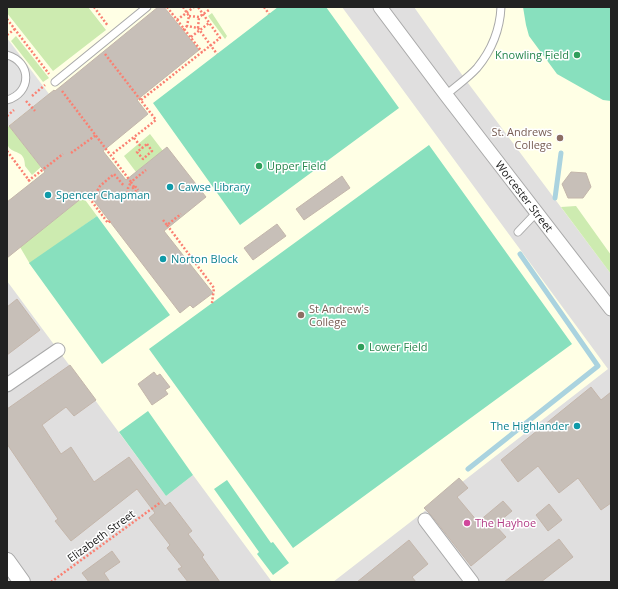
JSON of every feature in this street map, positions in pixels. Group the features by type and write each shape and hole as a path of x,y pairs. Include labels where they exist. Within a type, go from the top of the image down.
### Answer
{"street":[{"name":"Worcester Street","path":"380,7 611,309"},
{"path":"7,385 58,350"},
{"path":"425,520 472,582"},
{"path":"7,561 22,582"}],"lane":[{"path":"55,82 100,47 147,7"},
{"path":"446,95 476,69 485,56 492,43 500,19 501,7"},
{"path":"7,55 14,57 22,64 26,75 23,88 12,99 7,100"},
{"path":"518,232 537,212"}],"path":[{"path":"94,7 112,31"},
{"path":"167,7 202,52"},
{"path":"183,7 188,14 188,26 184,30"},
{"path":"177,20 188,14 194,7"},
{"path":"141,100 220,38 198,7"},
{"path":"264,7 269,14"},
{"path":"199,17 209,10"},
{"path":"188,14 199,17"},
{"path":"199,17 199,29 217,54"},
{"path":"7,19 134,187 135,186 137,191"},
{"path":"191,37 199,29 209,23"},
{"path":"188,26 199,29"},
{"path":"7,36 15,29"},
{"path":"100,47 156,120 111,155"},
{"path":"26,101 35,111"},
{"path":"71,153 96,135"},
{"path":"134,138 142,148"},
{"path":"147,144 152,151 143,159 138,152 142,148 147,144"},
{"path":"7,151 14,163 31,184"},
{"path":"28,181 64,154"},
{"path":"133,195 129,192 128,188 131,182 146,170"},
{"path":"110,221 108,223 90,199 100,186 114,174 124,186"},
{"path":"167,225 180,214"},
{"path":"163,220 214,288 212,303"},
{"name":"Elizabeth Street","path":"51,582 161,502"}],"shaded area":[{"name":"St Andrew's College","path":"7,7 611,7 611,582 7,582"},
{"name":"St Andrew's College","path":"7,7 342,7 608,369 333,582 272,582 193,475 166,496 7,281"},
{"name":"St. Andrews College","path":"414,7 611,7 611,274 465,79"},
{"path":"7,38 49,94 7,127"}],"green space":[{"path":"7,7 88,7 106,30 53,71 7,13"},
{"name":"Upper Field","path":"278,7 326,7 399,108 240,225 153,103"},
{"name":"Knowling Field","path":"523,7 611,7 611,101 603,100 557,74 529,36"},
{"path":"212,13 227,36 225,39 208,16"},
{"path":"16,36 49,78 43,82 11,41"},
{"path":"9,126 41,167 32,175 25,166 21,154 9,148 7,144 7,128"},
{"path":"150,134 163,151 136,172 124,156"},
{"name":"Lower Field","path":"429,145 572,344 293,548 149,349"},
{"path":"83,197 97,216 30,264 20,247"},
{"path":"576,206 611,255 611,274 561,207"},
{"path":"97,216 170,315 102,364 29,263"},
{"path":"148,411 193,475 166,496 119,432"},
{"path":"227,480 271,543 273,542 289,563 273,575 257,554 259,552 214,489"}],"building":[{"path":"158,7 164,7 199,50 137,100 148,114 103,151 126,180 167,147 206,197 164,231 213,293 193,308 190,305 180,313 88,193 7,258 7,202 45,172 9,126 54,90 55,91"},
{"path":"571,172 586,173 591,187 583,198 568,198 562,184"},
{"path":"342,176 350,188 304,220 296,209"},
{"path":"277,224 286,236 253,260 244,248"},
{"path":"17,299 40,330 7,355 7,307"},
{"path":"70,365 96,400 74,416 66,407 42,425 61,454 71,447 94,482 129,457 165,506 170,502 192,531 188,534 204,555 202,557 220,582 188,582 178,569 182,567 167,548 170,545 149,518 155,513 137,489 71,541 55,521 58,519 7,444 7,409"},
{"path":"154,372 157,376 160,374 170,387 165,390 168,394 152,405 138,384"},
{"name":"The Highlander","path":"591,387 601,400 611,392 611,503 601,510 578,478 559,493 538,466 518,482 501,460"},
{"name":"The Hayhoe","path":"459,478 468,488 457,497 478,522 503,501 512,511 495,525 506,537 471,566 424,508"},
{"path":"549,504 562,520 548,531 536,515"},
{"path":"559,539 573,557 541,582 504,582"},
{"path":"409,540 428,564 412,577 416,582 357,582"},
{"path":"112,551 120,562 104,573 110,582 89,582 82,573"}],"waterway":[{"path":"555,198 561,153"},
{"path":"468,469 598,366 520,254"}],"place":[{"name":"Knowling Field","path":"577,55"},
{"name":"St. Andrews College","path":"560,138"},
{"name":"Upper Field","path":"259,166"},
{"name":"Cawse Library","path":"170,187"},
{"name":"Spencer Chapman","path":"48,195"},
{"name":"Norton Block","path":"163,259"},
{"name":"St Andrew's College","path":"301,315"},
{"name":"Lower Field","path":"361,347"},
{"name":"The Highlander","path":"577,426"},
{"name":"The Hayhoe","path":"467,523"}]}
